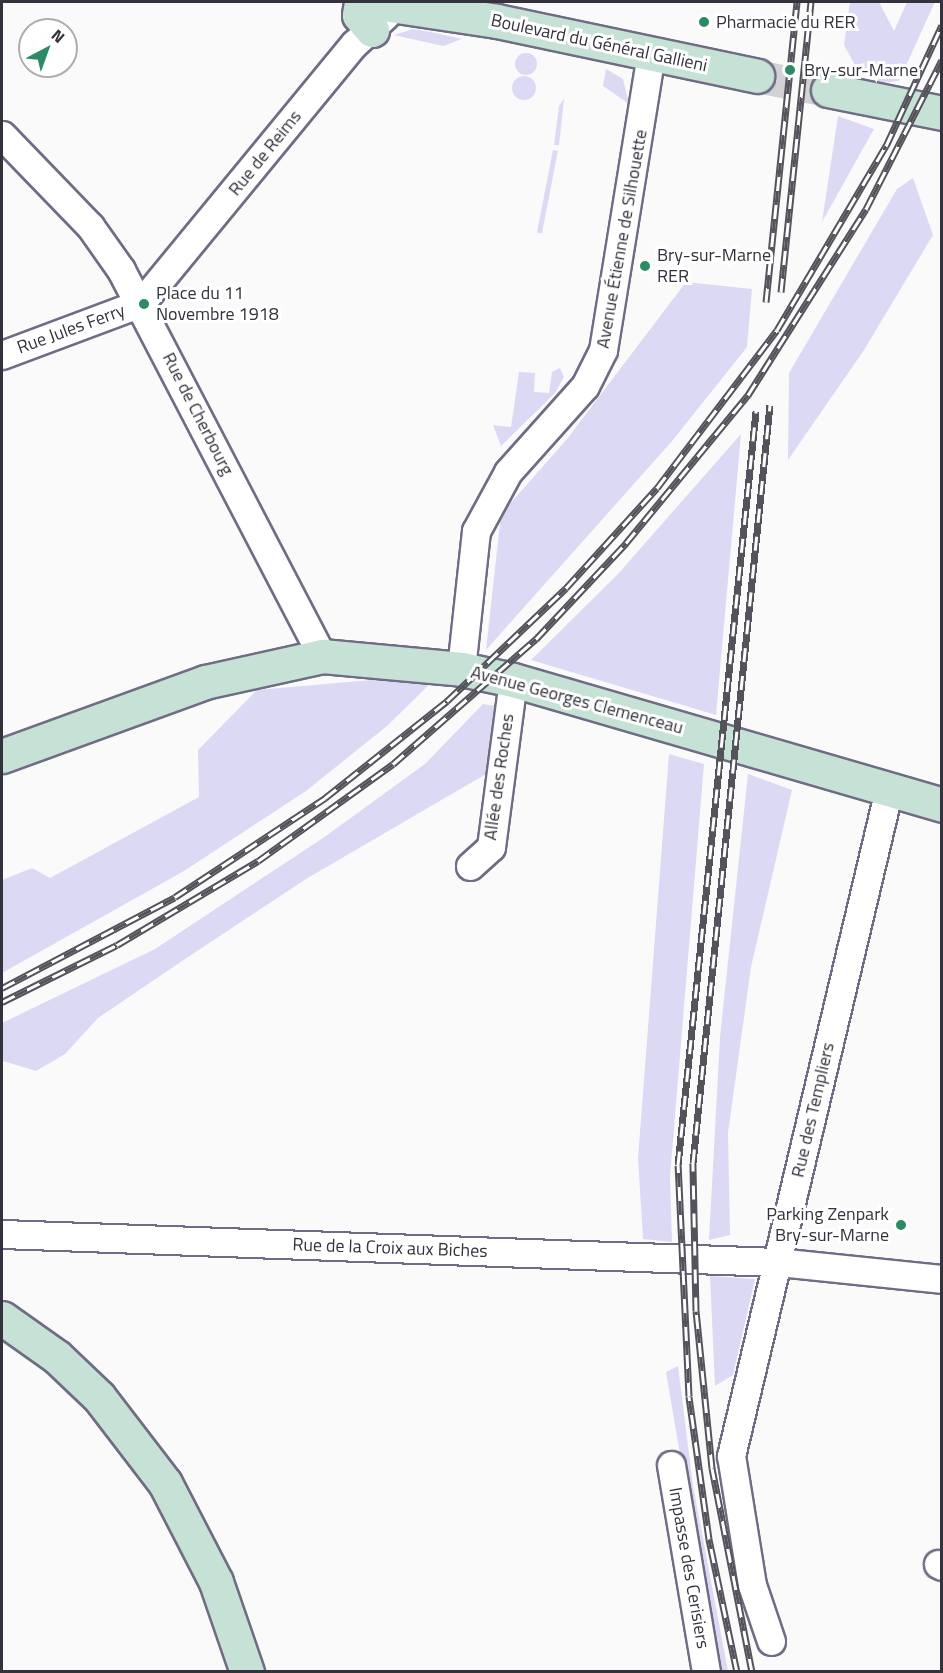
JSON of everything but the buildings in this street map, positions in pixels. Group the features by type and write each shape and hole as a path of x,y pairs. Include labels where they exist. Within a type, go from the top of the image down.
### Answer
{"main road":[{"name":"Boulevard du Général Gallieni","path":"373,10 465,9 651,54 757,76"},
{"path":"828,90 942,113"},
{"name":"Avenue Georges Clemenceau","path":"2,756 205,682 322,656 461,669 513,680 942,805"},
{"path":"2,1318 57,1357 136,1441 194,1531 247,1671"},
{"path":"231,1671 232,1634"}],"street":[{"name":"Rue de Reims","path":"141,303 354,44 373,10"},
{"name":"Avenue Étienne de Silhouette","path":"461,669 476,531 507,472 585,386 603,350 651,54"},
{"name":"Rue de Cherbourg","path":"2,135 90,226 141,303 322,656"},
{"name":"Rue Jules Ferry","path":"2,356 141,303"},
{"name":"Allée des Roches","path":"470,866 491,847 513,680"},
{"name":"Rue des Templiers","path":"771,1641 752,1585 731,1456 889,789"},
{"name":"Rue de la Croix aux Biches","path":"2,1234 778,1262 942,1279"},
{"name":"Impasse des Cerisiers","path":"671,1465 706,1671"}],"shaded area":[{"path":"850,2 879,2 894,31 907,2 935,2 899,81 880,83 855,65 844,45"},
{"path":"413,29 462,39 443,46 394,35"},
{"path":"526,53 534,56 537,64 534,72 526,75 518,72 515,64 518,56"},
{"path":"606,69 623,79 629,104 603,86"},
{"path":"524,76 532,80 536,88 532,96 524,100 516,96 512,88 516,80"},
{"path":"564,99 559,145 554,145 559,106"},
{"path":"838,116 874,129 822,222"},
{"path":"553,150 558,151 542,233 537,232"},
{"path":"913,178 933,235 864,350 788,460 789,373 897,189"},
{"path":"686,282 752,289 747,347 673,440 486,650 501,514 567,439"},
{"path":"560,368 564,377 555,393 501,446 493,425 511,427 519,372 535,373 534,392 549,393 552,372"},
{"path":"741,434 716,715 531,660 618,574"},
{"path":"440,674 387,726 306,791 184,871 2,973 2,880 32,868 50,878 199,797 198,750 257,690"},
{"path":"483,704 508,708 498,767 306,879 185,959 98,1018 65,1054 36,1071 3,1061 2,1023 155,949 323,838 425,764"},
{"path":"669,754 704,764 670,1177 672,1242 643,1239 638,1158"},
{"path":"748,774 792,790 751,967 728,1133 730,1235 709,1240 720,1037"},
{"path":"710,1276 755,1279 733,1375 715,1386"},
{"path":"678,1366 693,1486 728,1671 718,1671 713,1648 666,1372"}],"tunnel":[{"path":"757,76 828,90"}],"railway":[{"path":"766,302 797,2"},
{"path":"781,292 811,2"},
{"path":"2,988 175,897 325,798 447,701 566,588 657,488 777,330 886,146 942,25"},
{"path":"2,1002 117,945 258,861 393,764 536,639 626,543 748,395 866,209 942,60"},
{"path":"752,1672 712,1468 696,1311 693,1163 770,405"},
{"path":"737,1672 709,1539 689,1396 678,1165 756,411"}],"place":[{"name":"Pharmacie du RER","path":"704,22"},
{"name":"Bry-sur-Marne","path":"790,70"},
{"name":"Bry-sur-Marne RER","path":"645,266"},
{"name":"Place du 11 Novembre 1918","path":"144,304"},
{"name":"Parking Zenpark Bry-sur-Marne","path":"901,1225"}]}
